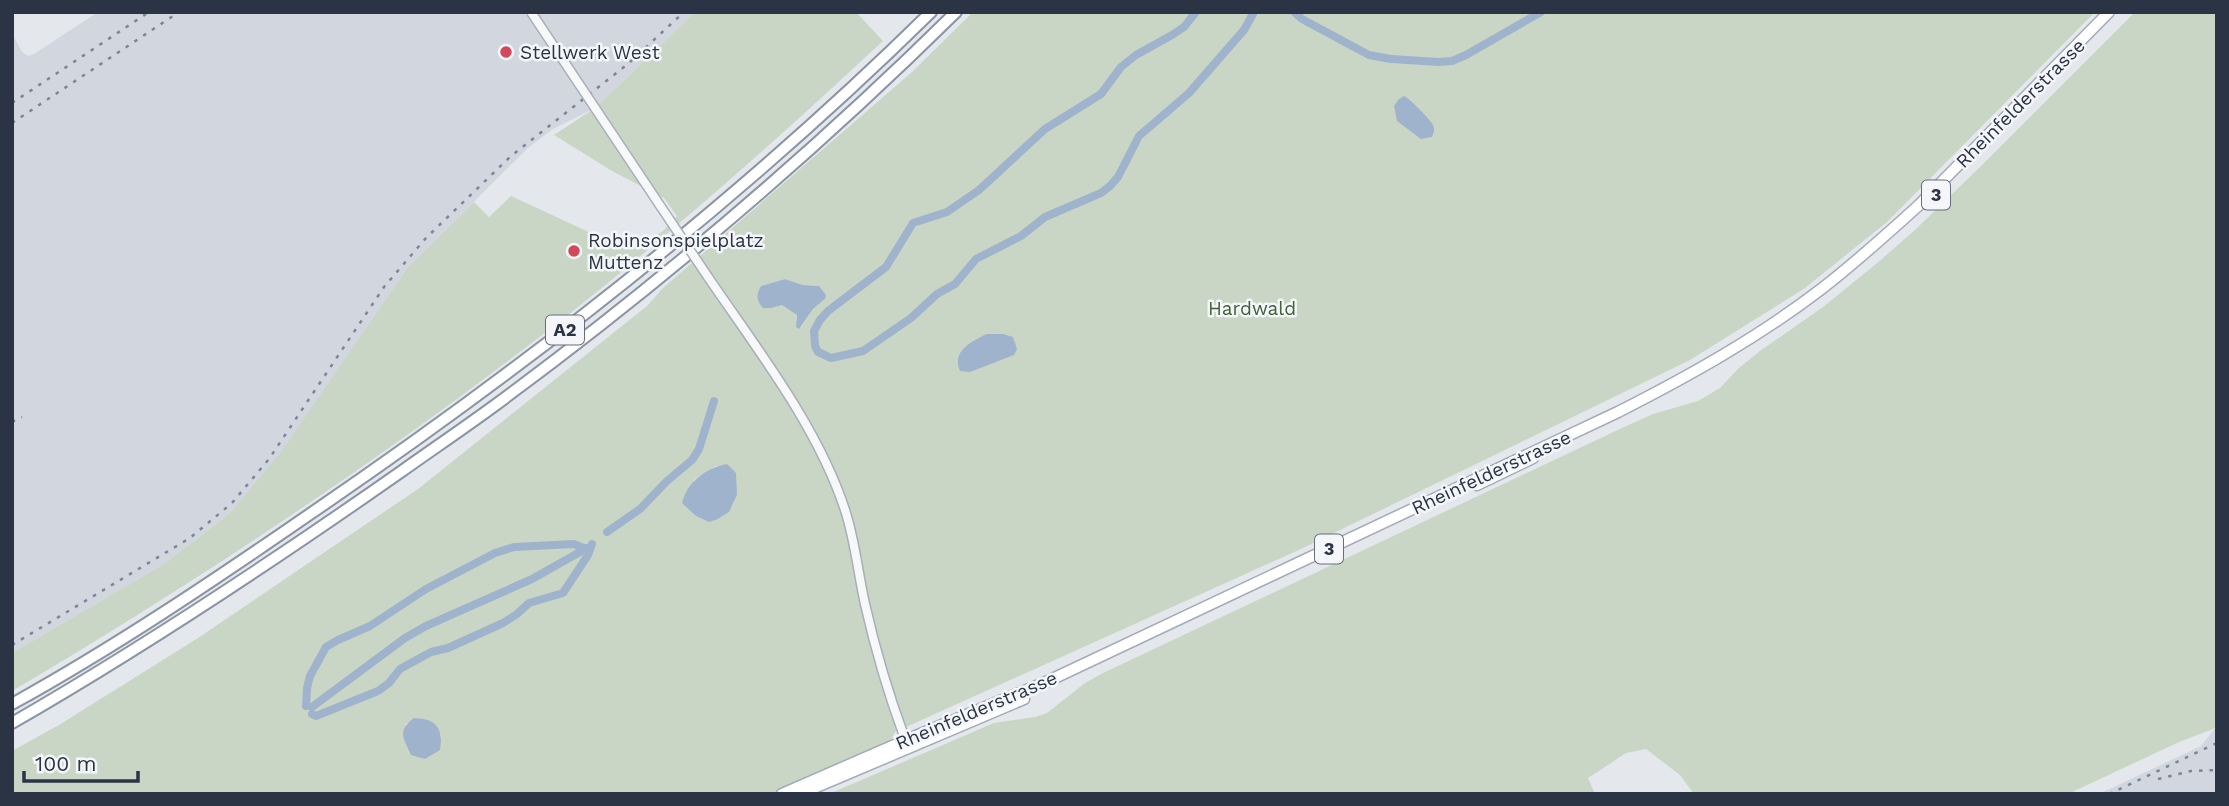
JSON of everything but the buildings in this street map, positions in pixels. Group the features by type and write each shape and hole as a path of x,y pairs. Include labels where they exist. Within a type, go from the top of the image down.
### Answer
{"highway":[{"name":"A2","path":"12,704 221,576 485,391 697,223 845,93 931,12"},
{"name":"A2","path":"12,723 93,676 229,589 493,407 711,235 864,100 956,12"}],"main road":[{"name":"Rheinfelderstrasse","path":"800,794 1046,682 1618,412 1707,365 1820,290 1885,236 1918,206 2109,12"},
{"name":"Rheinfelderstrasse","path":"782,794 1091,668 1574,439 1705,373 1831,289 1873,254 1918,214 2118,12"}],"street":[{"path":"531,12 770,369 825,460 846,512 865,606 900,725 909,743"}],"shaded area":[{"path":"98,12 695,12 595,108 553,129 528,148 408,267 281,453 229,514 164,564 12,653 12,38 14,37 22,52 28,56"},
{"path":"2217,726 2217,794 2099,794 2201,746"}],"green space":[{"path":"695,12 856,12 883,41 695,210 578,307 442,410 230,556 12,691 12,653 164,564 229,514 281,452 408,267 474,202 489,217 511,196 627,248 647,242 663,231 677,216 664,198 612,171 554,135 595,108"},
{"name":"Hardwald","path":"973,12 2095,12 1887,222 1805,288 1690,360 1303,548 895,732 883,746 775,794 12,794 12,751 59,725 198,638 418,489 647,306 663,288 912,72","holes":["785,279 803,285 819,286 825,299 813,309 801,327 796,320 797,315 761,286","716,466 736,473 736,494 730,509 718,519 694,480","415,718 425,719 434,725 442,737 405,725"]},
{"path":"2135,12 2217,12 2217,726 2213,729 2068,794 1694,794 1680,775 1646,749 1626,753 1588,778 1595,794 829,794 994,723 1047,713 1085,683 1103,673 1622,428 1653,414 1698,401 1720,388 1739,368 1823,307 1915,230"}],"water":[{"path":"1404,96 1431,122 1434,130 1432,137 1421,139 1397,121 1394,106"},
{"path":"785,279 803,285 819,286 826,295 799,329 796,327 797,315 782,305 763,308 758,300 761,286"},
{"path":"987,334 1013,337 1017,349 1014,355 970,372 960,371 958,358 961,352"},
{"path":"727,464 736,473 737,495 729,512 709,522 696,516 682,503 688,489 698,477"},
{"path":"414,718 433,723 441,736 440,750 425,759 411,755 404,739 403,731"}],"waterway":[{"path":"1196,12 1184,27 1121,67 1101,94 1045,129 979,190 947,212 913,223 886,267 820,320 814,331 818,352 831,358 863,351 911,318 937,294 955,284 976,259 1021,236 1045,217 1101,193 1110,186 1118,177 1139,136 1189,93 1244,30 1254,12"},
{"path":"1294,12 1369,55 1439,62 1452,61 1466,55 1541,12"},
{"path":"607,532 640,509 692,460 699,449 714,401"},
{"path":"306,706 310,676 326,647 370,626 426,589 495,553 514,547 574,544 586,549"},
{"path":"312,714 316,716 378,691 389,683 400,669 431,652 448,648 503,623 529,603 563,593 588,555 592,544"},
{"path":"312,707 405,638 532,579 587,548"}],"railway":[{"path":"12,103 149,12"},
{"path":"12,123 179,12"},
{"path":"12,645 190,538 232,503 269,459 384,287 426,238 511,156 629,63 684,12"},
{"path":"12,422 22,417"},
{"path":"2109,794 2217,743"},
{"path":"2158,779 2191,771 2217,770"}],"place":[{"name":"Stellwerk West","path":"506,52"},
{"name":"Robinsonspielplatz Muttenz","path":"574,251"}]}
